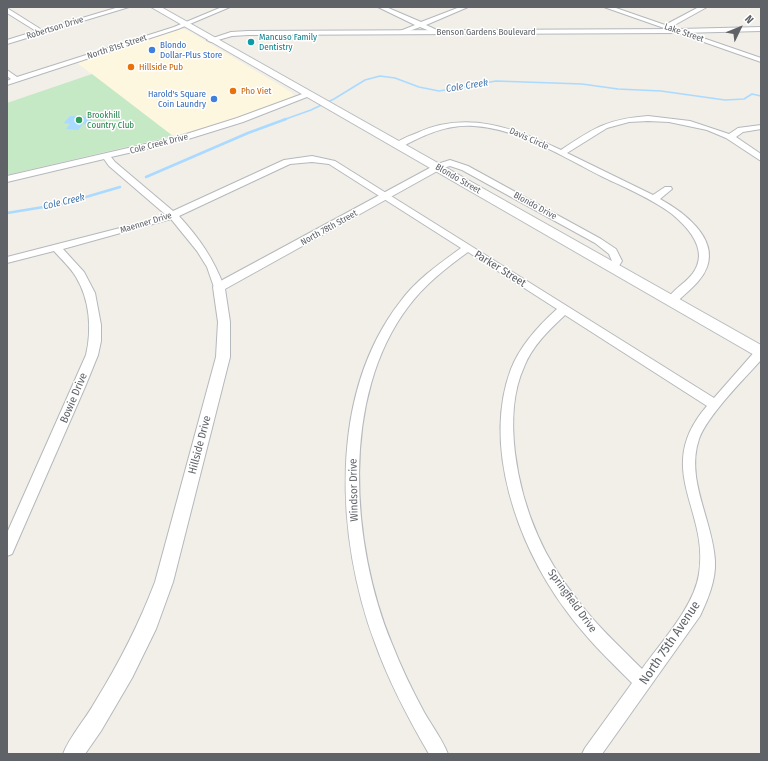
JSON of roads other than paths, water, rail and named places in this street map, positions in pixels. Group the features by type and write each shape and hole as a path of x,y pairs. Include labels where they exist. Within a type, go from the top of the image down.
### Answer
{"main road":[{"name":"Blondo Street","path":"155,7 761,352"}],"street":[{"name":"Robertson Drive","path":"7,42 126,7"},
{"name":"North 81st Street","path":"7,83 185,24 226,7"},
{"path":"381,7 437,32"},
{"path":"402,32 464,7"},
{"name":"Lake Street","path":"607,7 761,60"},
{"path":"666,27 704,7"},
{"path":"7,10 41,32"},
{"name":"Benson Gardens Boulevard","path":"212,40 239,33 679,31 761,29"},
{"path":"7,72 16,80"},
{"name":"Cole Creek Drive","path":"7,179 107,157 219,127 311,97"},
{"path":"561,153 605,127 635,119 658,119 683,122 707,128 730,137 744,145 761,158"},
{"name":"Davis Circle","path":"397,146 437,128 458,124 498,127 514,131 654,199 673,210 686,221 697,234 703,248 704,260 697,276 671,301"},
{"path":"730,137 741,130 761,127"},
{"name":"Hillside Drive","path":"73,754 94,724 125,671 149,622 164,582 223,356 224,322 219,287 214,271 202,248 188,231 112,164 107,157"},
{"name":"Parker Street","path":"278,166 303,159 326,161 338,165 467,248 716,404"},
{"name":"Maenner Drive","path":"7,260 158,221 172,216 278,166"},
{"name":"North 78th Street","path":"219,287 437,167"},
{"path":"654,199 668,189"},
{"name":"Bowie Drive","path":"7,549 80,387 92,356 95,341 94,308 90,293 80,274 57,248"},
{"name":"Windsor Drive","path":"439,754 401,685 379,632 364,584 355,538 352,497 353,457 357,416 364,383 375,354 388,329 404,304 422,284 467,248"},
{"name":"Springfield Drive","path":"564,309 536,336 517,369 512,385 508,424 510,453 515,483 521,509 531,537 545,565 561,591 583,619 643,682"},
{"name":"North 75th Avenue","path":"591,754 694,610 702,594 706,580 708,561 705,536 690,484 688,457 691,443 696,429 761,352"}],"water":[{"name":"Brookhill Country Club","path":"70,116 94,117 90,124 83,124 78,130 66,129 70,124 64,123"}],"waterway":[{"name":"Cole Creek","path":"283,120 311,110 334,99 365,80 380,76 395,78 419,87 439,91 496,81 582,84 618,89 661,91 725,100 744,99 752,94 761,96"},
{"name":"Cole Creek","path":"146,177 248,133 286,119"},
{"name":"Cole Creek","path":"7,213 62,204 120,187"}],"place":[{"name":"Mancuso Family Dentistry","path":"251,42"},
{"name":"Blondo Dollar-Plus Store","path":"152,50"},
{"name":"Hillside Pub","path":"131,67"},
{"name":"Pho Viet","path":"233,91"},
{"name":"Harold's Square Coin Laundry","path":"214,99"},
{"name":"Brookhill Country Club","path":"79,120"}]}
